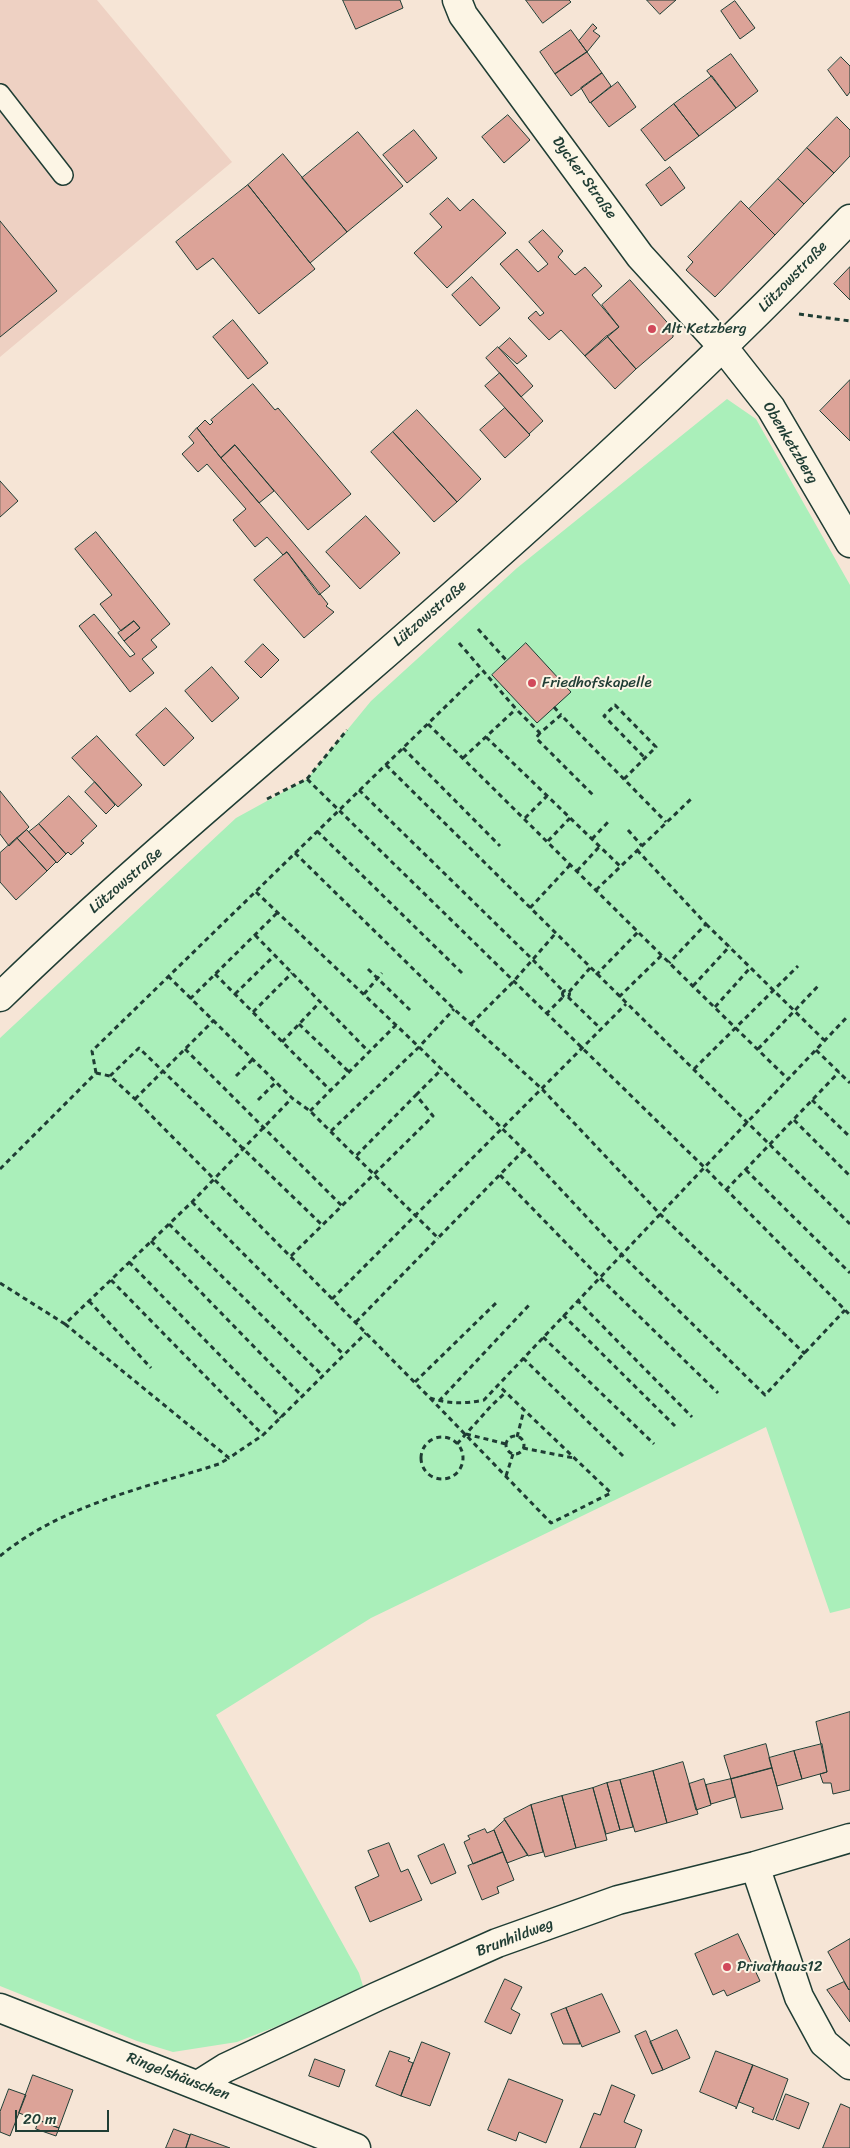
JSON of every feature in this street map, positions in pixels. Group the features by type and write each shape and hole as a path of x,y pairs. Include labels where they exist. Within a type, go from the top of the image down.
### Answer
{"street":[{"name":"Dycker Straße","path":"457,0 464,15 640,256 723,347"},
{"name":"Lützowstraße","path":"0,997 61,938 458,590 772,301 850,219"},
{"name":"Obenketzberg","path":"723,347 771,408 850,543"},
{"name":"Brunhildweg","path":"198,2085 225,2068 497,1942 618,1900 754,1866 850,1838"},
{"path":"754,1866 799,1997 824,2043 850,2065"},
{"name":"Ringelshäuschen","path":"0,2008 356,2148"}],"lane":[{"path":"0,94 63,176"}],"path":[{"path":"772,301 803,316 850,321"},
{"path":"478,629 508,661"},
{"path":"459,643 482,671 540,733"},
{"path":"96,1074 92,1051 256,892 337,810 482,671"},
{"path":"624,779 645,758 656,747 615,705 604,716 645,758"},
{"path":"554,707 666,822"},
{"path":"463,758 516,708"},
{"path":"561,715 536,738 593,795"},
{"path":"428,724 788,1078"},
{"path":"258,803 306,779 348,729"},
{"path":"486,736 620,866"},
{"path":"403,748 500,846"},
{"path":"386,765 850,1224"},
{"path":"306,779 705,1168 850,1315"},
{"path":"359,790 601,1029"},
{"path":"525,818 547,796"},
{"path":"596,890 691,799"},
{"path":"548,841 570,818"},
{"path":"592,839 609,821"},
{"path":"628,830 642,846"},
{"path":"317,831 462,973"},
{"path":"577,871 600,846"},
{"path":"637,850 706,924 824,1040"},
{"path":"295,853 454,1009 542,1089 660,1214 805,1354"},
{"path":"530,908 571,864"},
{"path":"256,892 502,1128 622,1255 765,1395 845,1310"},
{"path":"190,999 277,913"},
{"path":"670,963 706,924"},
{"path":"596,974 638,932"},
{"path":"471,1024 513,982 555,934"},
{"path":"255,935 369,1052"},
{"path":"693,986 730,946"},
{"path":"619,997 662,955"},
{"path":"235,994 274,956"},
{"path":"694,1069 798,966"},
{"path":"715,1007 750,967"},
{"path":"546,1014 590,968"},
{"path":"368,969 410,1010"},
{"path":"253,1012 292,973"},
{"path":"364,994 382,973"},
{"path":"215,974 330,1091"},
{"path":"168,976 292,1098 310,1111 331,1131 438,1238"},
{"path":"758,1049 820,984"},
{"path":"568,997 569,992"},
{"path":"282,1042 320,1002"},
{"path":"332,1299 626,1004"},
{"path":"331,1131 419,1047 454,1009"},
{"path":"430,1398 459,1404 484,1400 847,1017"},
{"path":"135,1099 214,1020"},
{"path":"299,1024 349,1072"},
{"path":"310,1111 396,1025"},
{"path":"110,1076 139,1048 322,1225"},
{"path":"185,1049 342,1206"},
{"path":"816,1050 850,1083"},
{"path":"236,1076 253,1059"},
{"path":"356,1156 442,1069"},
{"path":"726,1190 839,1072"},
{"path":"96,1074 110,1076 135,1099 366,1332 551,1523 611,1493 498,1385"},
{"path":"0,1169 96,1074"},
{"path":"258,1100 276,1082"},
{"path":"291,1256 433,1116 416,1095"},
{"path":"65,1324 192,1202 292,1098"},
{"path":"812,1100 850,1137"},
{"path":"794,1120 850,1176"},
{"path":"356,1322 524,1150"},
{"path":"746,1170 850,1273"},
{"path":"500,1175 599,1277 718,1393"},
{"path":"192,1202 344,1355"},
{"path":"169,1224 323,1376"},
{"path":"151,1241 302,1396"},
{"path":"129,1262 281,1418"},
{"path":"110,1280 263,1435"},
{"path":"0,1283 65,1324 229,1458"},
{"path":"577,1300 692,1417"},
{"path":"89,1301 151,1368"},
{"path":"415,1382 496,1303"},
{"path":"438,1401 530,1304"},
{"path":"563,1316 675,1426"},
{"path":"0,1556 23,1537 72,1512 219,1464 229,1458 263,1435 366,1332"},
{"path":"543,1337 654,1444"},
{"path":"523,1358 623,1456"},
{"path":"458,1444 465,1434 506,1392"},
{"path":"484,1400 491,1406"},
{"path":"517,1437 524,1409"},
{"path":"465,1434 506,1444"},
{"path":"446,1437 458,1444 462,1449 463,1464 455,1476 441,1480 428,1474 423,1468 422,1455 428,1443 433,1439 446,1437"},
{"path":"511,1437 517,1437 522,1440 523,1448 520,1452 513,1454 507,1450 506,1444 511,1437"},
{"path":"523,1448 574,1458"},
{"path":"506,1476 513,1454"}],"shaded area":[{"path":"0,0 97,0 232,162 0,357"}],"green space":[{"path":"727,399 756,419 850,585 850,1608 830,1613 766,1427 371,1618 216,1715 359,1973 363,1986 275,2027 237,2042 173,2052 137,2041 0,1986 0,1038 236,818 307,779 371,701 517,568"}],"building":[{"path":"343,0 400,0 403,8 356,29"},
{"path":"526,0 569,0 571,2 543,23"},
{"path":"647,0 676,0 660,14"},
{"path":"735,1 755,28 740,39 721,11"},
{"path":"593,24 597,28 593,31 600,36 587,52 579,41"},
{"path":"571,30 587,52 555,74 540,52"},
{"path":"587,52 602,73 571,96 555,74"},
{"path":"731,54 758,91 736,108 707,71"},
{"path":"841,57 850,66 850,92 847,96 828,70"},
{"path":"602,73 611,86 590,103 581,88"},
{"path":"712,76 736,108 699,136 674,104"},
{"path":"618,82 636,107 609,127 591,103"},
{"path":"674,104 699,136 665,161 641,130"},
{"path":"508,115 530,140 504,163 482,137"},
{"path":"837,117 850,130 850,156 834,173 807,148"},
{"path":"414,130 437,158 407,183 383,155"},
{"path":"358,132 403,186 347,232 302,178"},
{"path":"807,148 834,173 804,204 778,179"},
{"path":"283,154 347,232 310,263 248,185"},
{"path":"670,167 685,188 661,206 646,185"},
{"path":"778,179 804,204 775,235 749,209"},
{"path":"248,185 315,269 259,314 213,258 197,270 176,242"},
{"path":"448,198 460,211 473,199 506,233 447,288 414,253 442,227 430,214"},
{"path":"741,201 775,235 715,297 686,270 693,262 688,257"},
{"path":"0,221 57,291 0,337"},
{"path":"543,230 563,251 558,257 575,275 585,267 602,286 592,295 619,327 585,356 561,330 549,340 528,318 536,311 540,316 544,313 500,264 517,249 538,272 548,264 529,242"},
{"path":"850,267 850,300 834,284"},
{"path":"472,277 500,308 480,326 452,295"},
{"path":"630,280 673,329 673,337 636,369 607,336 619,327 602,305"},
{"path":"233,320 268,363 248,379 213,337"},
{"path":"607,336 636,369 615,389 585,356"},
{"path":"510,338 527,356 517,364 499,348"},
{"path":"498,347 533,386 521,397 486,358"},
{"path":"500,373 543,421 529,434 485,386"},
{"path":"850,380 850,441 820,411"},
{"path":"253,384 275,410 278,408 351,494 308,530 235,445 221,458 197,428 205,420 210,425 213,422 211,420"},
{"path":"505,408 530,435 505,458 480,430"},
{"path":"417,410 481,479 457,502 393,432"},
{"path":"197,428 330,586 319,595 287,552 283,555 267,537 255,547 233,520 246,509 207,464 198,472 182,454 194,443 189,437"},
{"path":"393,432 457,502 434,522 371,452"},
{"path":"235,445 274,491 259,503 221,458"},
{"path":"0,481 18,501 0,517"},
{"path":"366,516 400,553 360,589 326,552"},
{"path":"96,532 170,624 151,640 157,647 142,659 154,673 130,692 79,626 94,614 130,657 135,654 124,641 140,628 134,621 121,631 100,604 112,595 75,549"},
{"path":"287,552 328,604 326,606 334,612 304,638 254,580"},
{"path":"134,621 140,628 124,641 118,633"},
{"name":"Friedhofskapelle","path":"526,643 571,692 537,723 492,675"},
{"path":"263,644 279,660 261,678 245,662"},
{"path":"212,667 239,698 212,722 185,691"},
{"path":"166,708 194,738 164,766 136,735"},
{"path":"97,736 142,785 118,807 72,758"},
{"path":"95,782 115,805 106,814 85,792"},
{"path":"0,791 29,827 9,846 0,834"},
{"path":"69,796 97,826 81,841 84,843 71,855 68,852 66,854 39,824"},
{"path":"39,824 66,854 57,863 29,832"},
{"path":"27,830 56,862 47,871 17,838"},
{"path":"17,838 47,871 16,900 0,882 0,853"},
{"path":"850,1712 850,1790 833,1794 831,1783 823,1783 820,1774 827,1772 816,1722"},
{"path":"766,1744 772,1768 731,1779 724,1756"},
{"path":"822,1744 827,1772 802,1779 794,1751"},
{"path":"794,1751 802,1779 777,1786 769,1758"},
{"path":"683,1762 698,1814 667,1823 653,1771"},
{"path":"772,1768 783,1809 741,1818 731,1779"},
{"path":"653,1771 667,1823 635,1832 620,1780"},
{"path":"704,1779 711,1805 696,1810 689,1784"},
{"path":"731,1779 735,1797 711,1804 706,1785"},
{"path":"620,1780 633,1827 620,1830 607,1783"},
{"path":"607,1783 620,1830 606,1834 593,1788"},
{"path":"593,1788 607,1840 576,1848 562,1796"},
{"path":"562,1796 576,1848 545,1857 531,1805"},
{"path":"531,1805 543,1852 528,1856 504,1819"},
{"path":"505,1820 528,1855 507,1863 494,1830"},
{"path":"485,1829 487,1833 494,1830 503,1852 473,1864 464,1842 470,1839 468,1836"},
{"path":"389,1843 401,1872 408,1869 422,1900 370,1922 355,1887 379,1876 368,1851"},
{"path":"444,1844 456,1873 431,1884 418,1856"},
{"path":"503,1852 514,1880 497,1887 499,1893 482,1900 468,1866"},
{"name":"Privathaus12","path":"738,1934 760,1981 727,1996 724,1990 713,1995 695,1954"},
{"path":"850,1939 850,1989 849,1990 828,1952"},
{"path":"505,1979 522,1987 511,2009 520,2014 511,2034 485,2022"},
{"path":"844,1982 850,1989 850,2022 827,1990"},
{"path":"602,1994 620,2032 582,2047 566,2008"},
{"path":"566,2008 580,2044 563,2044 551,2014"},
{"path":"677,2030 690,2058 663,2070 650,2042"},
{"path":"646,2031 663,2070 652,2074 635,2036"},
{"path":"422,2042 450,2053 430,2106 401,2096"},
{"path":"390,2051 410,2058 408,2061 413,2063 401,2096 376,2086"},
{"path":"716,2051 753,2065 736,2109 736,2107 700,2092"},
{"path":"315,2059 345,2070 339,2087 309,2076"},
{"path":"753,2065 788,2079 773,2120 752,2112 754,2108 739,2102"},
{"path":"33,2075 73,2090 59,2128 19,2113"},
{"path":"509,2079 563,2100 546,2143 519,2132 516,2141 488,2130"},
{"path":"612,2085 635,2095 624,2122 642,2130 635,2148 580,2148 594,2113 600,2115"},
{"path":"9,2089 26,2095 10,2136 0,2132 0,2112"},
{"path":"786,2094 809,2103 799,2129 776,2120"},
{"path":"841,2104 850,2108 850,2148 823,2148"},
{"path":"39,2120 59,2128 56,2136 36,2129"},
{"path":"174,2129 190,2135 186,2148 166,2148"},
{"path":"191,2134 230,2148 186,2148"}],"place":[{"name":"Alt Ketzberg","path":"652,329"},
{"name":"Friedhofskapelle","path":"532,683"},
{"name":"Privathaus12","path":"727,1967"}]}
